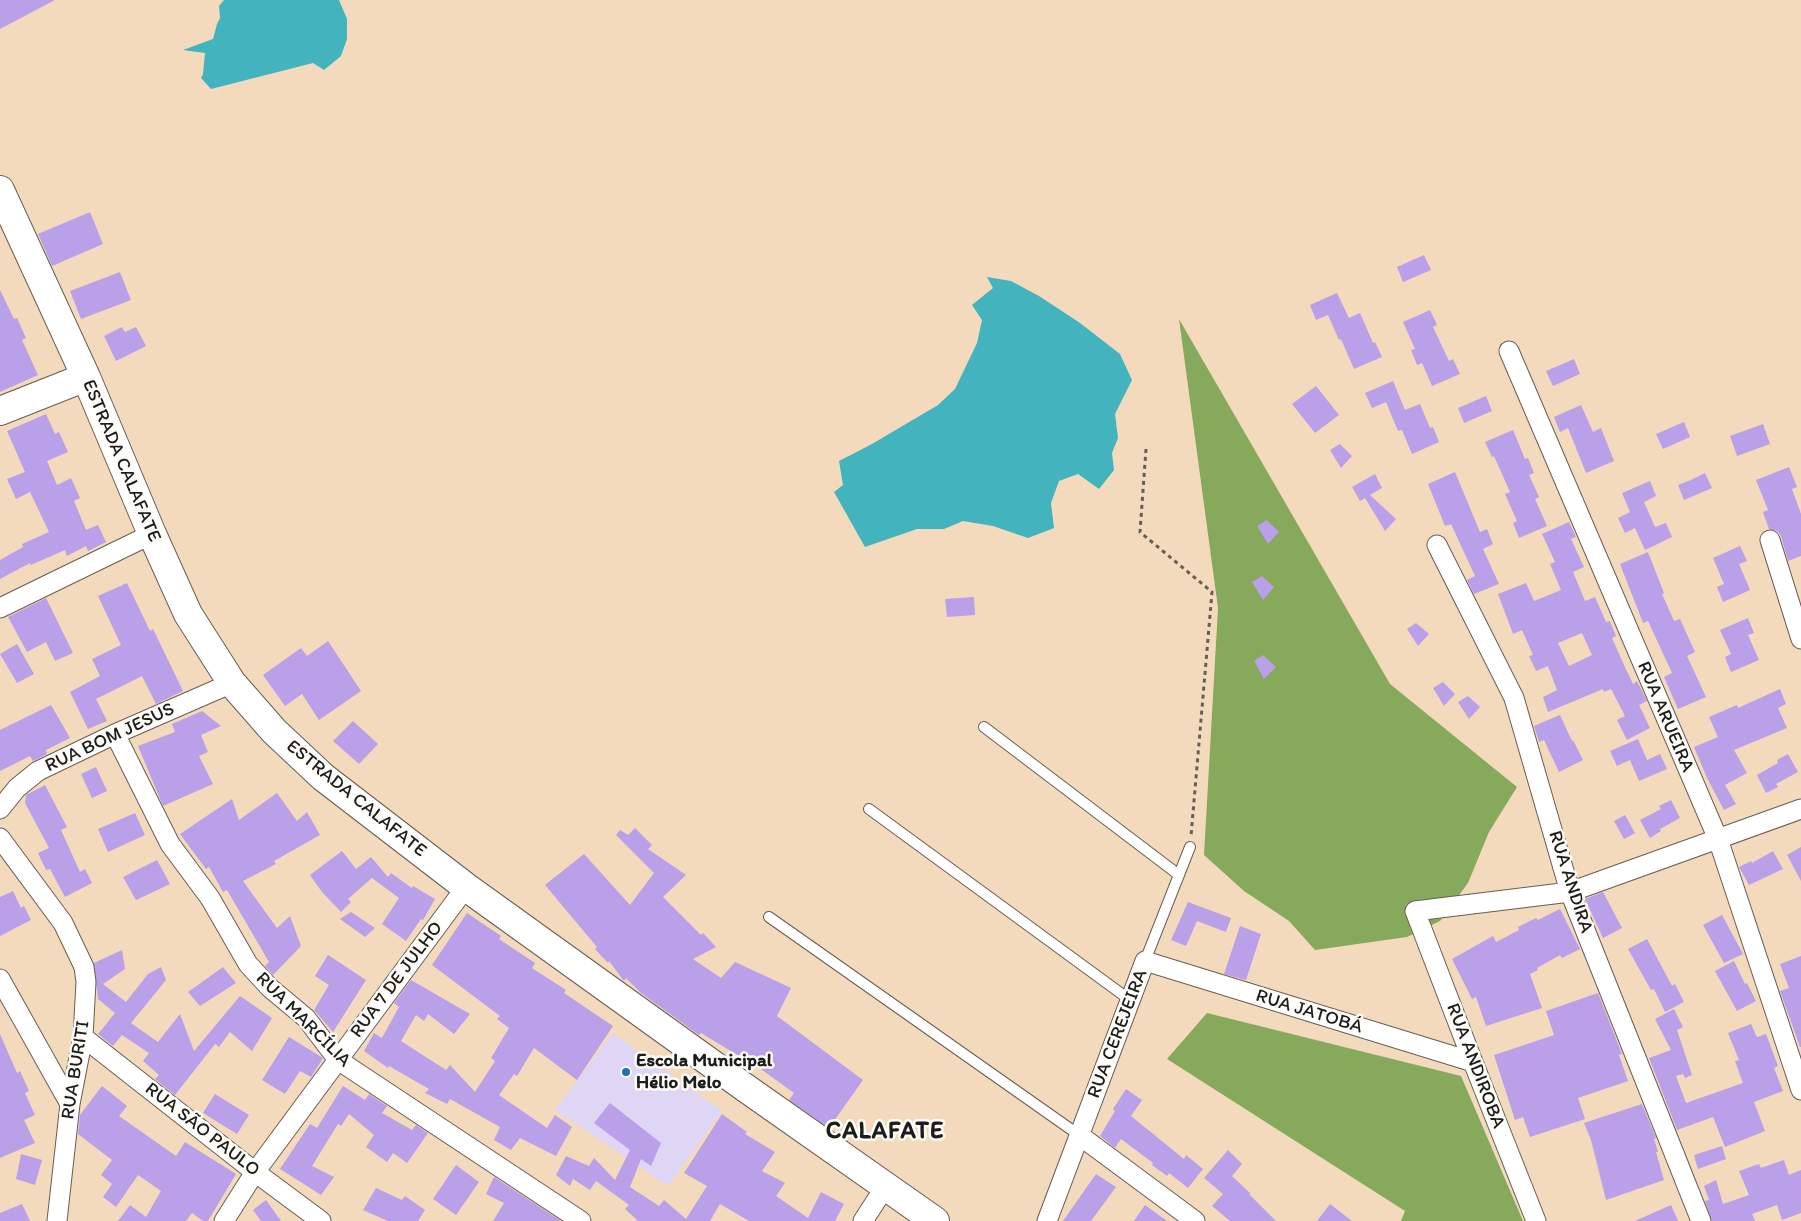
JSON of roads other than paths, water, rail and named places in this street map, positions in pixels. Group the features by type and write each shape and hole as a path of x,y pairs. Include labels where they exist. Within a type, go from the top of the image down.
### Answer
{"street":[{"name":"ESTRADA CALAFATE","path":"0,190 86,377 188,614 232,683 274,731 323,777 466,887 935,1221"},
{"name":"RUA ARUEIRA","path":"1509,351 1718,839 1801,1090"},
{"path":"0,411 86,377"},
{"path":"0,608 152,534"},
{"path":"1770,540 1801,639"},
{"name":"RUA ANDIRA","path":"1436,545 1514,698 1570,892 1700,1221"},
{"name":"RUA BOM JESUS","path":"0,809 17,788 38,771 115,734 232,683"},
{"name":"RUA MARCÍLIA","path":"115,734 170,844 210,898 248,964 270,988 306,1018 338,1060 581,1221"},
{"path":"1570,892 1801,809"},
{"name":"RUA BURITI","path":"0,838 63,923 84,967 86,982 83,1037 70,1104 57,1221"},
{"name":"RUA 7 DE JULHO","path":"224,1221 255,1172 466,887"},
{"name":"RUA ANDIROBA","path":"1536,1221 1415,911 1570,892"},
{"name":"RUA CEREJEIRA","path":"1047,1221 1145,961"},
{"name":"RUA JATOBÁ","path":"1145,961 1473,1062"},
{"path":"0,979 70,1104"},
{"name":"RUA SÃO PAULO","path":"83,1037 255,1172 321,1221"},
{"path":"1079,1135 1195,1221"},
{"path":"863,1221 885,1187"}],"lane":[{"path":"984,727 1179,875"},
{"path":"869,809 1130,1000"},
{"name":"RUA CEREJEIRA","path":"1145,961 1190,846"},
{"path":"770,918 1079,1135"}],"water":[{"path":"224,0 339,0 347,19 347,39 341,56 324,70 313,63 211,89 201,78 205,53 183,50 213,39 220,18 219,6"},
{"path":"987,277 1011,281 1039,296 1080,323 1120,354 1132,380 1115,414 1118,438 1112,453 1114,470 1099,489 1078,474 1059,481 1051,503 1054,528 1028,538 993,526 963,521 944,529 917,529 865,547 834,492 843,485 839,461 938,405 955,389 977,343 982,320 972,305 993,288"}],"place":[{"name":"Escola Municipal Hélio Melo","path":"626,1072"}],"district":[{"name":"CALAFATE","path":"885,1132"}]}
